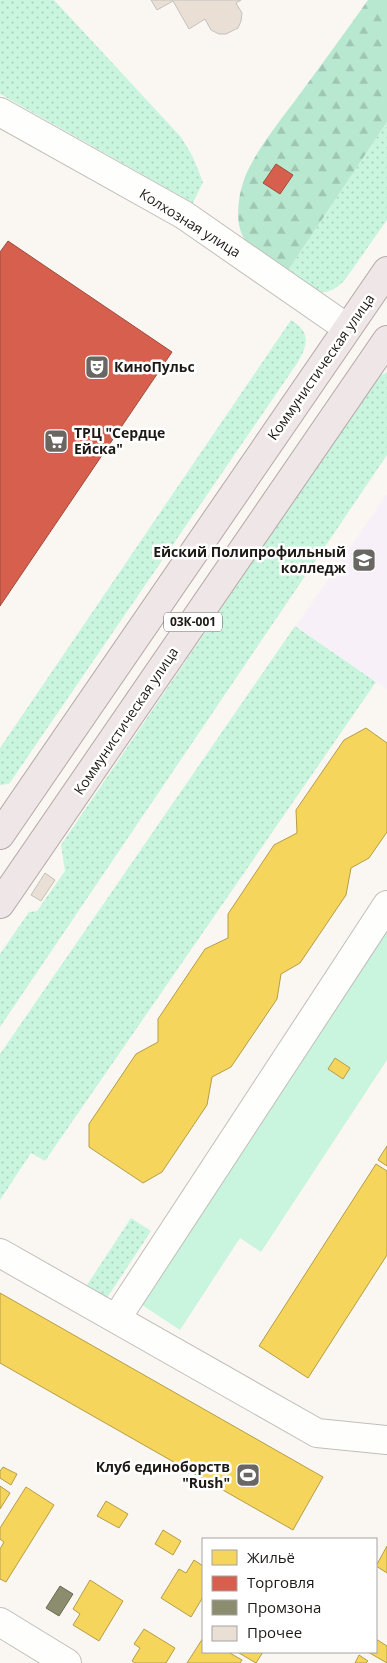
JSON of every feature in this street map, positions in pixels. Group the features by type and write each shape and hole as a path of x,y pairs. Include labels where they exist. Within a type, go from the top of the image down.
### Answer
{"main road":[{"name":"Коммунистическая улица","path":"0,835 387,271"},
{"name":"Коммунистическая улица","path":"0,904 387,340"}],"street":[{"name":"Колхозная улица","path":"0,112 184,215 348,328"},
{"path":"116,1319 387,905"},
{"path":"0,1253 316,1433 387,1440"},
{"path":"0,1622 68,1663"}],"shaded area":[{"name":"Ейский Полипрофильный колледж","path":"387,494 387,689 296,626"}],"green space":[{"path":"0,0 54,0 181,137 193,157 203,182 193,203 0,94"},
{"path":"368,0 387,0 387,122 287,272 246,241 242,234 239,225 238,205 242,185 249,168 264,143"},
{"path":"387,122 387,220 344,281 336,288 321,292 308,288 287,272"},
{"path":"291,320 302,329 306,339 304,350 298,362 9,784 0,785 0,748"},
{"path":"387,372 387,455 0,1027 0,954 29,912 37,911 65,871 61,845 378,377"},
{"path":"295,626 376,682 45,1161 31,1153 0,1200 0,1054"},
{"path":"387,930 387,1060 261,1252 240,1238 180,1330 142,1305"},
{"path":"131,1218 151,1231 105,1301 85,1288"}],"building: Жильё":[{"path":"366,728 387,743 387,832 369,858 351,868 346,895 300,963 281,974 277,999 231,1067 212,1077 207,1105 162,1172 143,1183 89,1147 89,1124 136,1054 158,1042 158,1019 205,949 228,938 228,914 274,845 297,833 296,810 344,740"},
{"path":"335,1058 350,1068 343,1079 328,1069"},
{"path":"387,1146 387,1166 378,1160"},
{"path":"376,1164 387,1171 387,1255 308,1378 259,1346"},
{"path":"0,1293 323,1477 293,1530 0,1363"},
{"path":"3,1467 17,1474 11,1485 0,1478 0,1471"},
{"path":"0,1486 10,1493 0,1509"},
{"path":"26,1487 54,1505 6,1582 0,1579 0,1549 4,1542 0,1539 0,1528"},
{"path":"106,1501 128,1514 119,1528 97,1516"},
{"path":"163,1530 181,1541 173,1555 155,1544"},
{"path":"387,1546 387,1573 377,1567"},
{"path":"194,1560 202,1565 202,1599 191,1617 161,1598 179,1569 186,1573"},
{"path":"90,1580 123,1601 99,1641 73,1625 80,1614 73,1609"},
{"path":"144,1629 175,1648 166,1663 135,1663 132,1661 140,1648 134,1644"},
{"path":"202,1640 202,1653 230,1653 242,1660 240,1663 187,1663"},
{"path":"377,1640 387,1646 387,1663 370,1653 377,1653"},
{"path":"239,1653 262,1653 256,1663"},
{"path":"359,1655 368,1661 366,1663 355,1663"}],"building: Торговля":[{"path":"276,164 293,175 280,194 263,183"},
{"name":"ТРЦ \"Сердце Ейска\"","path":"8,241 172,352 0,606 0,252"}],"building: Промзона":[{"path":"60,1586 73,1594 59,1616 46,1608"}],"building: Прочее":[{"path":"151,0 241,0 236,3 242,13 241,21 238,28 226,34 219,34 211,30 205,19 189,29 173,1 157,10"},
{"path":"45,873 55,880 41,901 31,895"}],"place":[{"name":"КиноПульс","path":"97,367"},
{"name":"ТРЦ \"Сердце Ейска\"","path":"56,441"},
{"name":"Ейский Полипрофильный колледж","path":"364,560"},
{"name":"Клуб единоборств \"Rush\"","path":"248,1475"}]}
